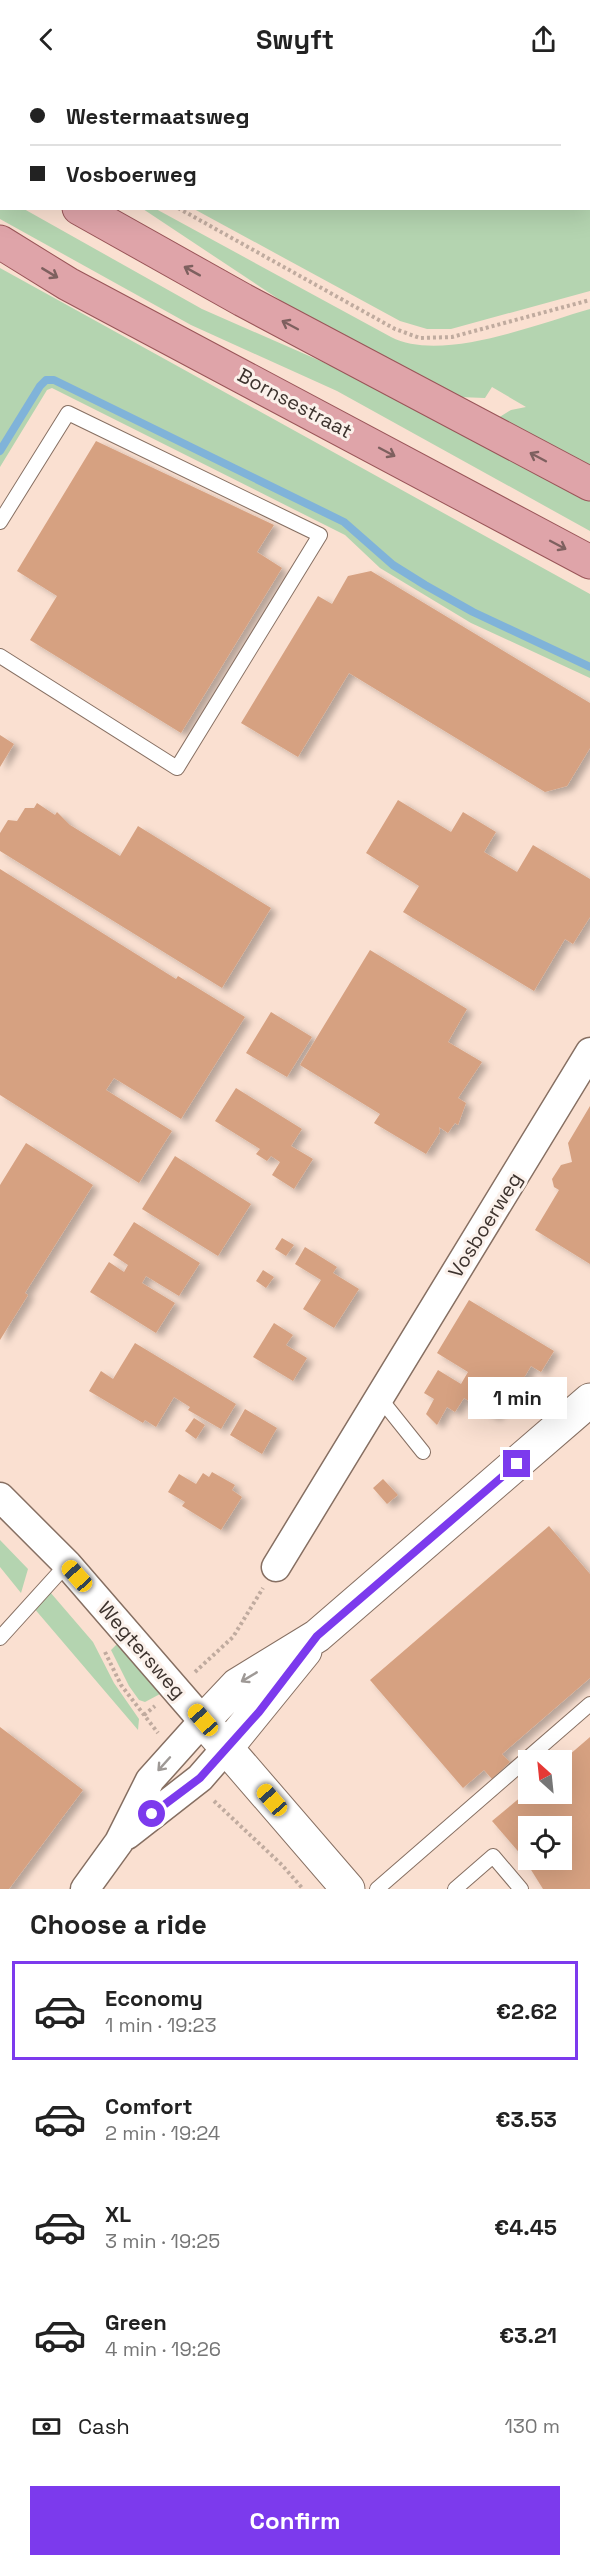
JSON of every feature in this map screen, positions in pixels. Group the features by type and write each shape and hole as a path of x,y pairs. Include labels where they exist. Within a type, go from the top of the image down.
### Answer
{"main road":[{"path":"83,210 243,300 590,484"},
{"name":"Bornsestraat","path":"0,242 68,284 590,562"}],"street":[{"name":"Vosboerweg","path":"276,1566 590,1052"},
{"path":"86,1889 119,1842 150,1780 237,1685 317,1636 590,1400"},
{"name":"Wegtersweg","path":"0,1497 67,1564 348,1889"},
{"path":"119,1842 194,1782 227,1748 259,1712 317,1636"}],"lane":[{"path":"0,522 68,413 320,535 177,768 0,656"},
{"path":"379,1397 423,1452"},
{"path":"0,1638 67,1564"},
{"path":"377,1889 590,1704"},
{"path":"455,1889 493,1856 521,1889"}],"path":[{"path":"182,210 395,329 420,338 443,338 466,334 590,300"},
{"path":"144,1714 176,1689 233,1637 276,1566"},
{"path":"102,1646 121,1685 173,1754"},
{"path":"194,1782 282,1865 303,1889"}],"green space":[{"path":"0,210 26,210 202,309 364,380 590,501 590,531 337,391 191,325 0,219"},
{"path":"145,210 158,210 391,337 412,344 436,346 462,344 517,331 590,309 590,467 498,418 511,410 526,407 492,387 485,398 459,397 289,306"},
{"path":"196,210 590,210 590,291 451,329 427,329 400,321"},
{"path":"0,268 590,594 590,678 471,623 380,568 345,535 52,388 47,390 0,467"},
{"path":"0,1540 28,1569 21,1593 0,1567"},
{"path":"50,1592 93,1642 114,1683 139,1719 138,1730 33,1607"},
{"path":"117,1644 160,1694 145,1702 139,1700 129,1686 111,1650"}],"building":[{"path":"96,441 274,525 257,552 282,568 181,733 30,640 57,596 17,571"},
{"path":"371,571 590,703 590,748 567,786 545,792 349,673 298,757 241,723 318,596 332,604 348,576"},
{"path":"0,735 14,744 0,767"},
{"path":"398,800 451,832 463,812 496,832 484,852 517,872 533,845 590,879 590,917 573,944 565,939 534,991 403,912 419,886 366,853"},
{"path":"37,803 55,815 57,812 70,825 120,856 138,826 271,908 222,988 0,851 0,833 8,820 17,821 25,808 34,808"},
{"path":"0,869 176,979 178,976 245,1017 181,1119 114,1078 106,1090 172,1131 139,1183 0,1095"},
{"path":"370,950 467,1009 448,1042 482,1062 458,1098 466,1103 458,1125 455,1123 448,1133 439,1127 440,1132 426,1154 374,1123 380,1114 300,1065"},
{"path":"271,1012 312,1037 287,1077 246,1053"},
{"path":"236,1088 302,1129 291,1146 313,1159 294,1189 272,1175 280,1162 271,1156 267,1161 256,1154 260,1149 215,1121"},
{"path":"590,1106 590,1264 535,1230 559,1190 554,1187 552,1179 561,1165 572,1162 568,1143"},
{"path":"26,1143 93,1185 25,1293 28,1295 0,1340 0,1185"},
{"path":"175,1156 251,1204 218,1256 142,1209"},
{"path":"134,1222 200,1263 179,1296 146,1276 142,1283 175,1303 156,1333 90,1292 109,1262 124,1272 128,1265 113,1255"},
{"path":"282,1238 294,1245 286,1256 275,1249"},
{"path":"305,1247 337,1267 333,1273 359,1289 334,1328 303,1309 321,1280 295,1264"},
{"path":"263,1270 274,1277 266,1288 256,1281"},
{"path":"469,1300 554,1351 541,1372 531,1366 512,1398 508,1396 495,1417 464,1398 455,1412 447,1407 437,1425 426,1414 434,1399 424,1393 438,1370 461,1384 468,1372 437,1353"},
{"path":"274,1323 293,1335 286,1345 307,1358 293,1381 253,1357"},
{"path":"135,1343 236,1404 221,1429 188,1410 190,1407 174,1397 156,1427 145,1420 143,1423 89,1391 101,1371 113,1379"},
{"path":"245,1409 277,1428 262,1454 230,1435"},
{"path":"194,1418 205,1425 196,1439 185,1431"},
{"path":"212,1472 235,1485 232,1490 242,1497 221,1530 182,1506 185,1502 168,1492 179,1474 196,1484 203,1473 209,1477"},
{"path":"383,1479 398,1495 387,1504 373,1488"},
{"path":"549,1526 590,1574 590,1678 502,1754 510,1762 492,1779 484,1770 463,1788 370,1680"},
{"path":"0,1727 83,1790 9,1889 0,1889"},
{"path":"590,1737 590,1889 543,1889 531,1870 572,1870 572,1816 518,1816 518,1851 492,1821 518,1799 518,1804 572,1804 572,1753"}],"waterway":[{"path":"0,451 40,386 46,380 54,380 344,522 393,565 425,585 473,612 590,667"}],"route":[{"path":"152,1814 200,1778 259,1712 317,1636 517,1464"}]}
